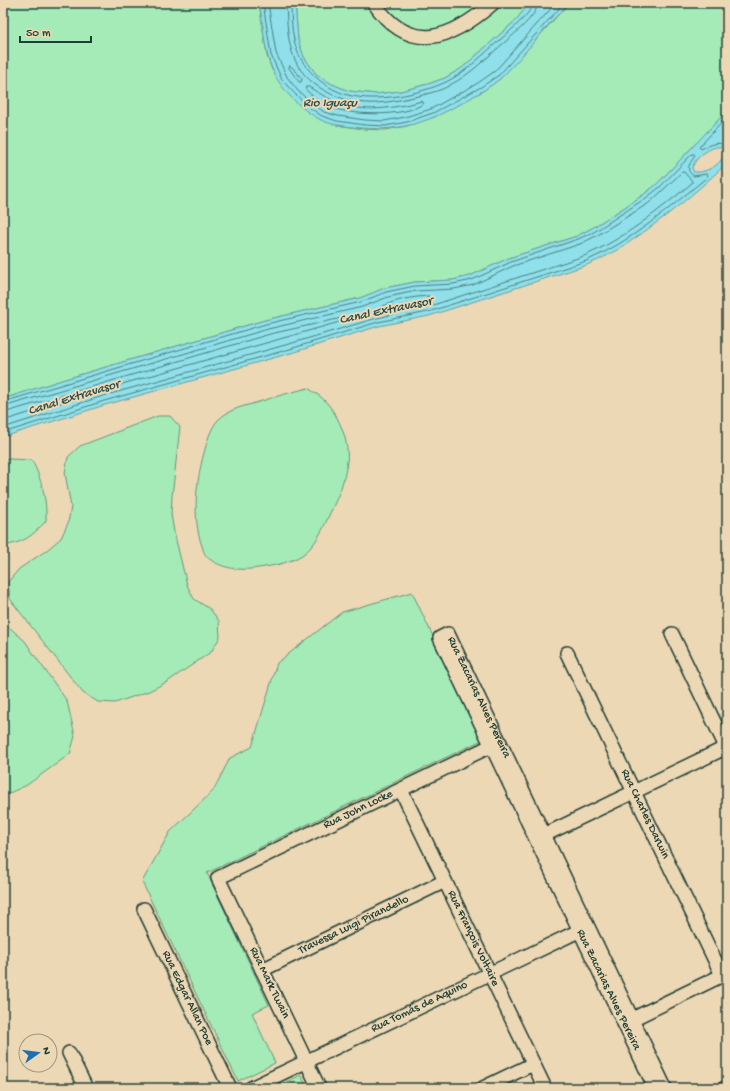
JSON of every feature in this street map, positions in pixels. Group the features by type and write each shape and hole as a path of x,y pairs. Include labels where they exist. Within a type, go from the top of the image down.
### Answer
{"street":[{"path":"374,3 388,21 400,29 414,35 425,37 437,36 451,32 469,22 493,3"},
{"name":"Rua Zacarias Alves Pereira","path":"495,744 448,634 440,638 495,744 584,928 628,1021 655,1088"},
{"path":"540,837 727,747 672,634"},
{"name":"Rua Charles Darwin","path":"567,653 724,974"},
{"name":"Rua John Locke","path":"218,878 495,744"},
{"name":"Rua François Voltaire","path":"401,790 544,1088"},
{"name":"Rua Mark Twain","path":"218,878 319,1088"},
{"name":"Travessa Luigi Pirandello","path":"262,970 445,881"},
{"name":"Rua Edgar Allan Poe","path":"144,909 230,1088"},
{"name":"Rua Tomás de Aquino","path":"251,1088 584,928"},
{"path":"628,1021 724,974"},
{"name":"Rua Zacarias Alves Pereira","path":"628,1021 665,1088"},
{"path":"69,1053 86,1088"},
{"path":"483,1088 533,1064"}],"green space":[{"path":"3,3 259,3 267,56 272,70 336,125 385,130 407,126 434,117 483,91 501,78 569,3 727,3 727,111 657,184 622,209 577,236 509,258 470,276 453,280 415,282 385,288 360,298 265,320 3,399"},
{"path":"295,3 530,3 514,22 462,68 445,78 428,84 401,91 376,94 349,91 332,84 316,74 304,57 298,40"},
{"path":"308,388 327,403 337,418 344,435 347,453 345,475 341,488 322,530 315,542 307,551 297,558 281,564 252,569 238,569 225,567 218,564 206,556 203,550 199,535 196,512 197,488 201,464 213,427 218,420 233,410"},
{"path":"158,416 170,416 180,427 172,496 171,514 174,532 187,585 194,599 210,609 219,621 220,637 211,652 167,682 149,691 115,703 98,702 83,693 10,599 8,582 19,569 47,550 61,538 68,523 71,507 65,473 68,457 80,446"},
{"path":"9,459 32,460 39,475 43,490 46,505 46,521 36,531 22,541 3,546 3,461"},
{"path":"412,592 482,740 207,873 269,1005 252,1013 275,1063 238,1081 142,882 170,832 213,791 230,758 252,747 277,663 342,612"},
{"path":"3,626 10,628 25,641 67,701 75,736 70,754 27,785 3,796"},
{"path":"301,1075 307,1088 273,1088"}],"water":[{"name":"Rio Iguaçu","path":"259,3 295,3 298,40 304,57 316,74 332,84 349,91 376,94 401,91 428,84 445,78 462,68 514,22 530,3 569,3 511,68 498,81 489,87 445,112 412,125 368,129 342,126 325,122 308,112 292,98 279,82 270,63 265,44"},
{"name":"Canal Extravasor","path":"727,111 727,163 676,208 629,242 599,260 429,316 379,326 291,353 105,405 3,437 3,399 265,320 360,298 385,288 415,282 453,280 470,276 509,258 577,236 622,209 657,184","holes":["722,147 725,151 724,156 718,164 704,171 694,172 692,168 696,160 702,154 712,148"]}]}
